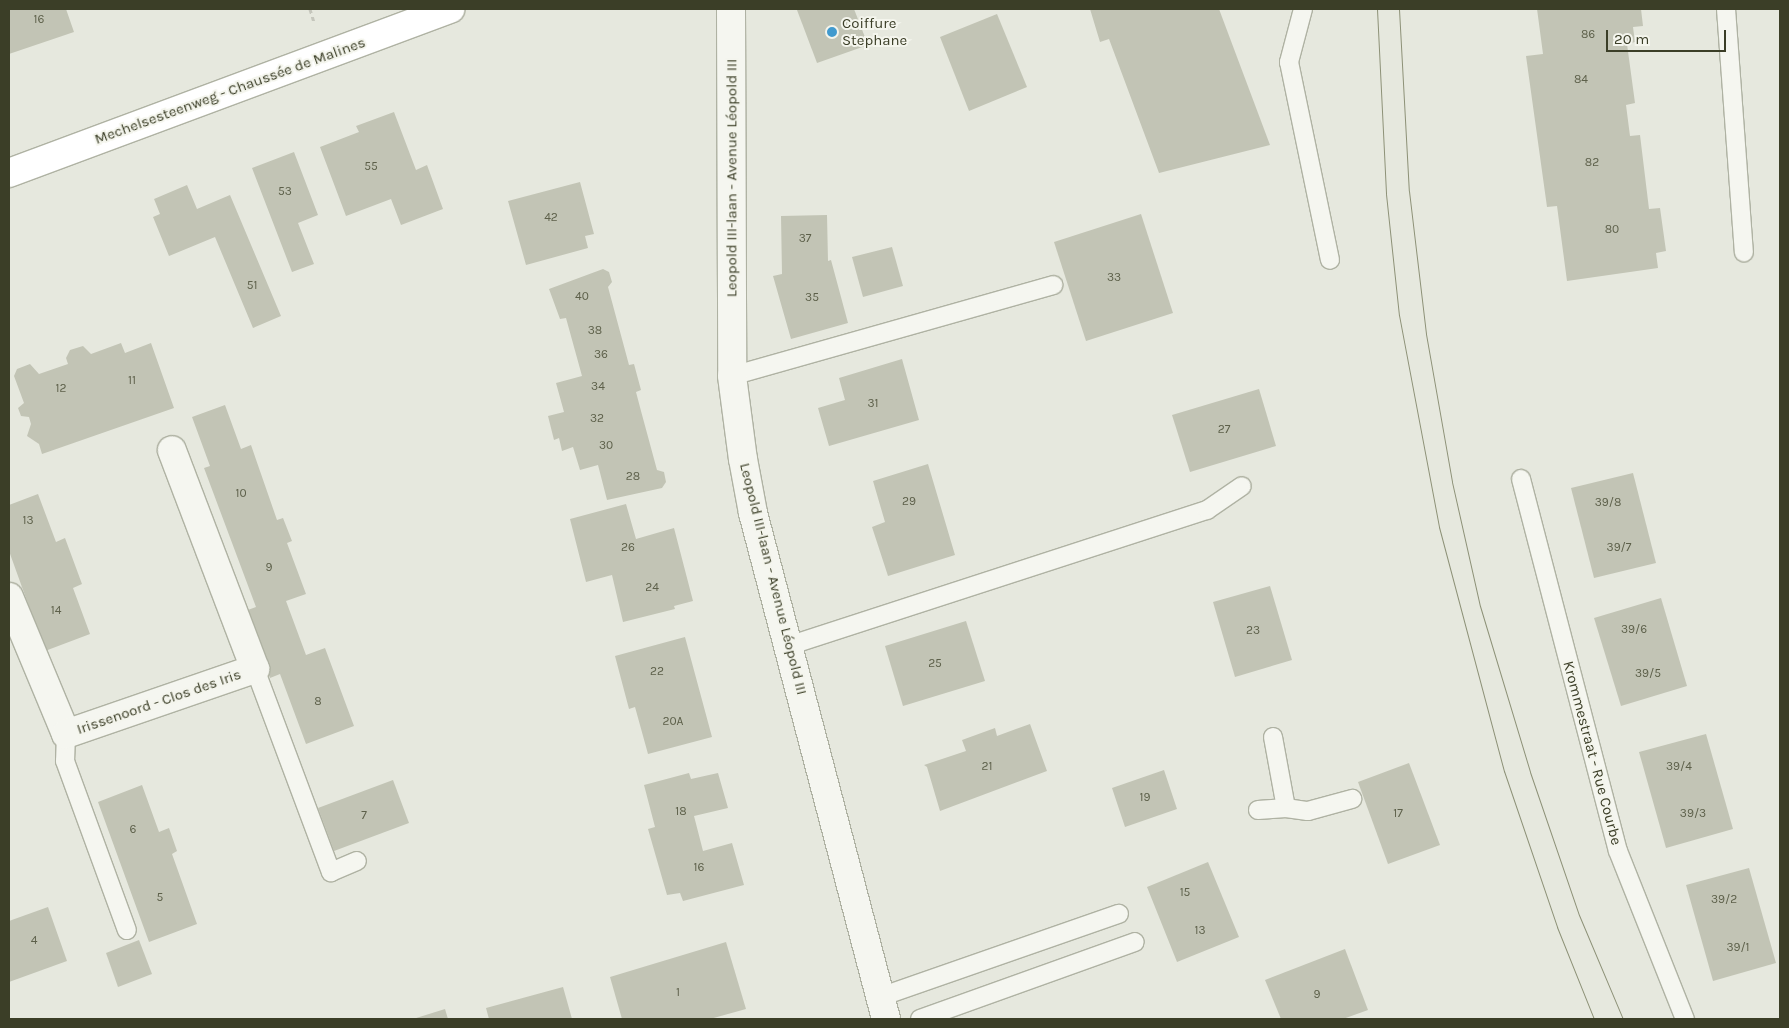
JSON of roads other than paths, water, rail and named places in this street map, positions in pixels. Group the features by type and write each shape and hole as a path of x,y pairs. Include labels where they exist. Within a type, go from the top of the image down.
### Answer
{"main road":[{"name":"Mechelsesteenweg - Chaussée de Malines","path":"9,173 451,9"}],"street":[{"name":"Leopold III-laan - Avenue Léopold III","path":"731,9 732,376 753,513 883,1008"},
{"name":"Irissenoord - Clos des Iris","path":"9,597 66,734 255,669 172,450"}],"lane":[{"path":"1303,9 1289,62 1330,260"},
{"path":"1726,9 1744,252"},
{"path":"732,376 1053,285"},
{"name":"Krommestraat - Rue Courbe","path":"1520,479 1618,851 1685,1019"},
{"path":"788,646 1207,510 1242,486"},
{"path":"255,669 331,872 357,861"},
{"path":"66,734 65,761 127,930"},
{"path":"1273,737 1286,808"},
{"path":"1258,810 1286,808 1308,811 1352,800"},
{"path":"883,1008 1119,914"},
{"path":"920,1019 1135,942"}],"tram line":[{"path":"1377,9 1386,194 1399,315 1439,527 1504,771 1557,927 1594,1019"},
{"path":"1399,9 1409,191 1426,334 1452,482 1480,606 1530,772 1579,915 1623,1019"}],"place":[{"name":"Coiffure Stephane","path":"832,32"}]}
